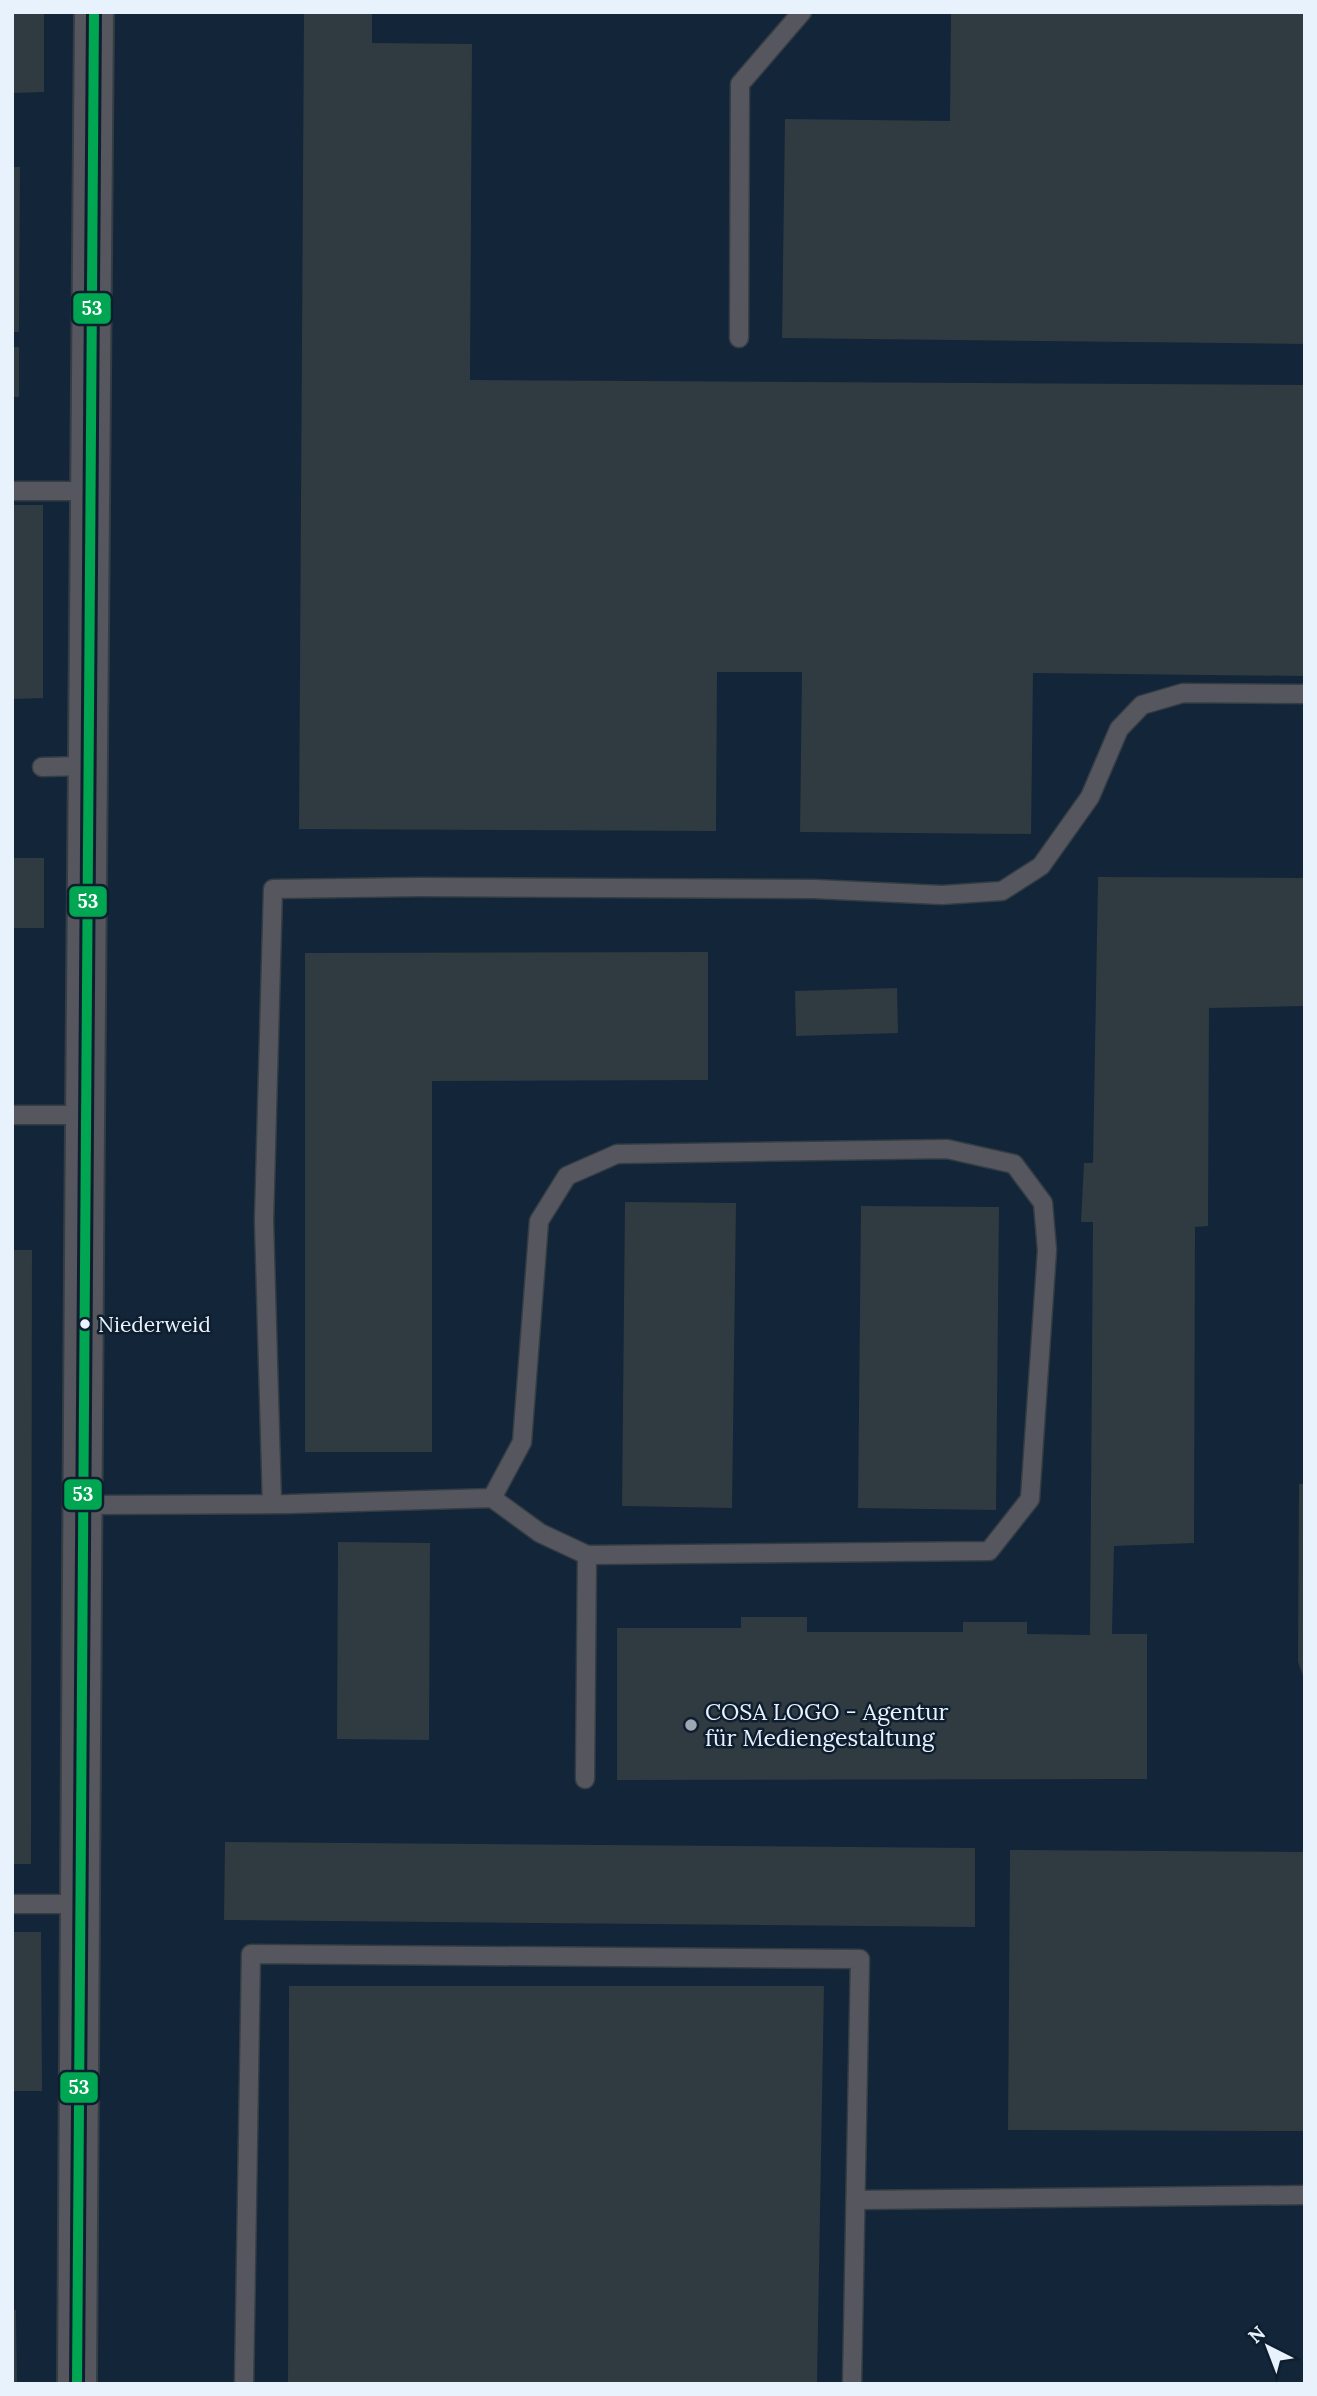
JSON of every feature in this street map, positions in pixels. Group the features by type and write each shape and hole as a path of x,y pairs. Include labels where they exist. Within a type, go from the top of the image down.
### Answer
{"street":[{"path":"77,2384 82,1904 86,766 94,12"}],"lane":[{"path":"739,338 740,84 802,12"},
{"path":"12,491 88,491"},
{"path":"272,1504 264,1221 273,890 419,887 800,889 942,895 1002,891 1041,866 1090,797 1119,729 1142,705 1183,692 1305,694"},
{"path":"42,767 86,766"},
{"path":"12,1115 85,1115"},
{"path":"82,1506 492,1498 540,1533 587,1555 989,1551 1030,1499 1048,1250 1043,1203 1014,1164 947,1149 617,1154 567,1176 539,1221 522,1442 492,1498"},
{"path":"584,1779 587,1555"},
{"path":"12,1904 82,1904"},
{"path":"244,2384 251,1954 860,1959 852,2384"},
{"path":"856,2200 1305,2195"}],"shaded area":[{"path":"12,12 1305,12 1305,2384 12,2384"}],"building":[{"path":"12,12 44,12 44,92 12,93"},
{"path":"304,12 372,12 372,43 472,44 470,380 1305,385 1305,676 1033,673 1031,834 800,832 802,672 717,672 716,831 299,829"},
{"path":"951,12 1305,12 1305,344 782,338 785,119 950,121"},
{"path":"12,167 20,167 19,332 12,332"},
{"path":"12,347 19,347 19,397 12,397"},
{"path":"12,505 43,505 43,698 12,699"},
{"path":"12,858 44,858 44,928 12,928"},
{"path":"1098,877 1305,878 1305,1006 1209,1008 1208,1226 1195,1227 1194,1543 1114,1546 1112,1634 1147,1634 1147,1779 617,1780 617,1628 741,1628 741,1617 807,1617 807,1632 963,1632 963,1622 1027,1622 1027,1634 1090,1635 1093,1222 1081,1222 1084,1163 1093,1163"},
{"path":"708,952 708,1080 432,1081 432,1452 305,1452 305,953"},
{"path":"897,988 898,1033 796,1036 795,991"},
{"path":"625,1202 736,1203 732,1508 622,1506"},
{"path":"861,1206 999,1207 996,1510 858,1508"},
{"path":"12,1250 32,1250 31,1864 12,1864"},
{"path":"1299,1484 1305,1484 1305,1681 1298,1662"},
{"path":"338,1542 430,1543 429,1740 337,1739"},
{"path":"225,1842 975,1848 975,1927 224,1920"},
{"path":"1010,1850 1305,1852 1305,2131 1008,2130"},
{"path":"12,1932 41,1932 42,2091 12,2091"},
{"path":"289,1986 824,1986 817,2384 288,2384"},
{"path":"12,2310 16,2310 17,2384 12,2384"}],"transit line":[{"name":"53","path":"77,2384 94,12"}],"place":[{"name":"Niederweid","path":"85,1324"},
{"name":"COSA LOGO - Agentur für Mediengestaltung","path":"691,1725"}]}
